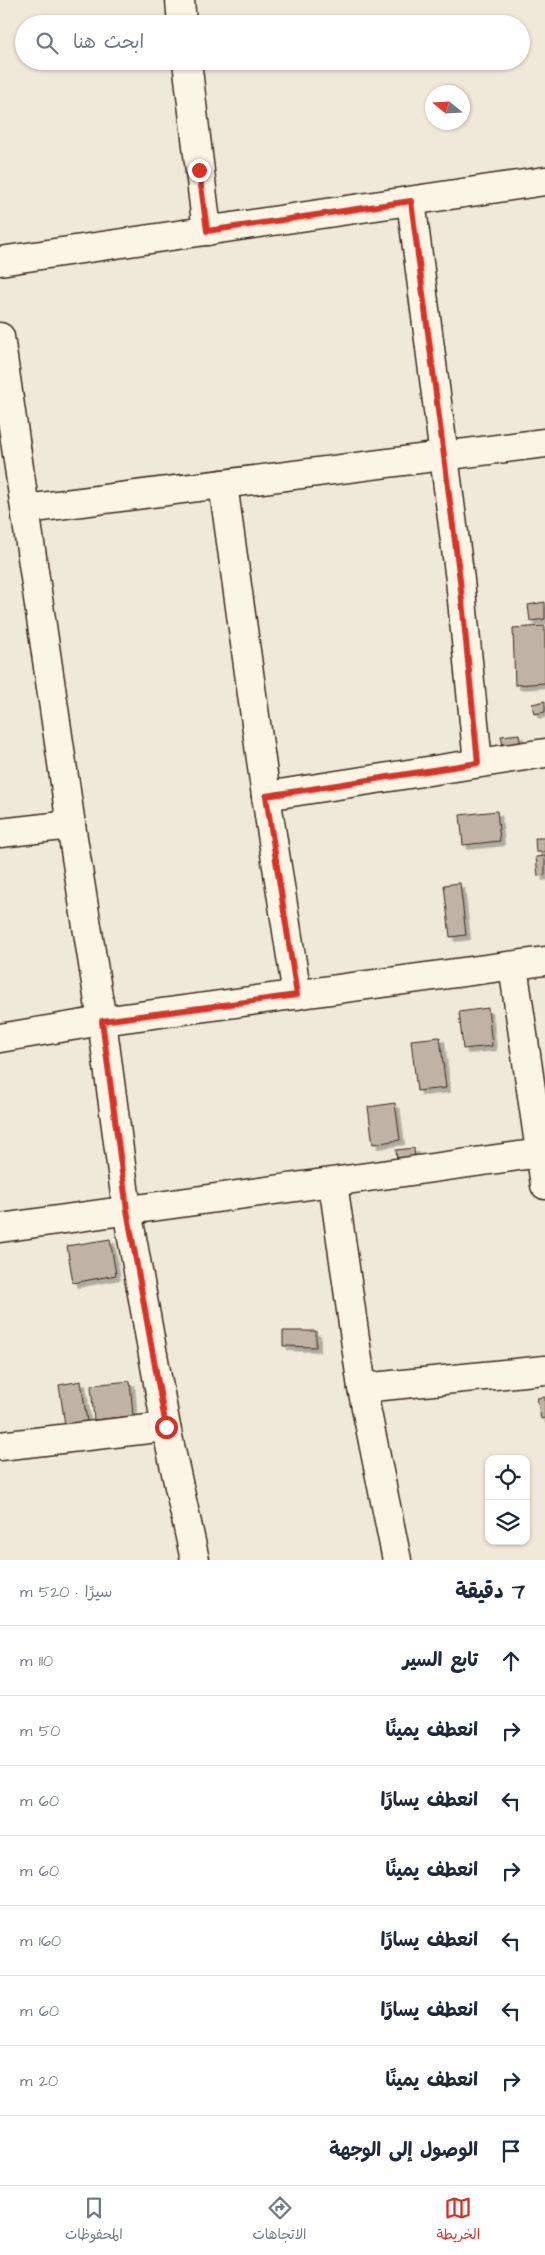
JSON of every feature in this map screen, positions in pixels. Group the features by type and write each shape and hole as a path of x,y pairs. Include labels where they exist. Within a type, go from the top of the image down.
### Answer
{"street":[{"path":"180,0 181,15"},
{"path":"188,70 207,231"},
{"path":"0,261 545,181"},
{"path":"411,201 460,580 478,763"},
{"path":"0,337 71,825 102,1021 127,1210 166,1427 195,1560"},
{"path":"26,509 545,443"},
{"path":"223,484 266,796 297,995"},
{"path":"266,796 545,753"},
{"path":"0,834 71,825"},
{"path":"0,1038 102,1021 545,961"},
{"path":"513,966 545,1185"},
{"path":"0,1228 540,1153"},
{"path":"333,1183 362,1388 397,1560"},
{"path":"362,1388 545,1370"},
{"path":"0,1446 166,1427"}],"building":[{"path":"545,602 545,619 530,621 528,605"},
{"path":"545,626 545,683 515,685 513,628"},
{"path":"545,701 545,712 534,714 532,704"},
{"path":"519,734 522,754 505,757 501,736"},
{"path":"497,811 500,841 463,845 460,815"},
{"path":"535,838 545,838 545,852 536,852"},
{"path":"545,856 545,875 538,876 536,857"},
{"path":"460,883 466,935 450,937 444,885"},
{"path":"488,1008 492,1046 463,1049 459,1012"},
{"path":"440,1037 446,1088 417,1091 411,1040"},
{"path":"395,1103 400,1140 373,1144 368,1107"},
{"path":"414,1148 416,1171 398,1172 396,1150"},
{"path":"110,1239 116,1275 73,1283 67,1246"},
{"path":"283,1331 316,1331 316,1347 283,1346"},
{"path":"81,1381 87,1422 65,1425 59,1385"},
{"path":"130,1381 133,1416 94,1420 91,1385"},
{"path":"545,1397 545,1418 541,1419 537,1398"}],"route":[{"path":"166,1427 127,1210 102,1021 297,995 266,796 478,763 460,580 411,201 207,231 199,170"}]}
